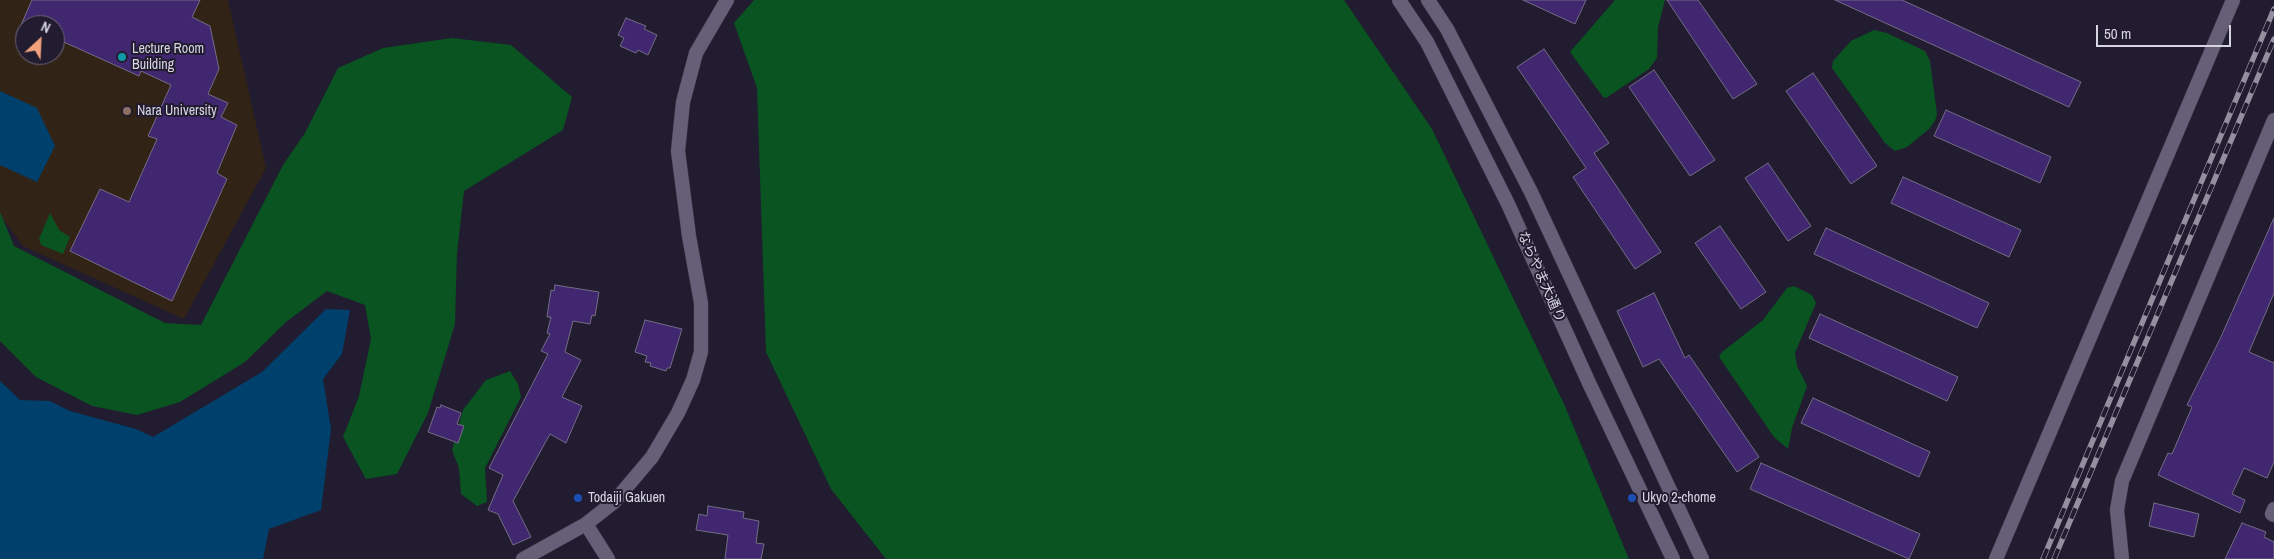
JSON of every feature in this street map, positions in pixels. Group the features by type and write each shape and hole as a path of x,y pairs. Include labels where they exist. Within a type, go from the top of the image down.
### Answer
{"street":[{"path":"523,559 586,524 620,496 652,457 678,413 693,380 701,352 700,304 688,236 678,151 683,102 696,53 727,0"},
{"name":"ならやま大通り","path":"1399,0 1427,42 1508,204 1673,559"},
{"name":"ならやま大通り","path":"1428,0 1447,29 1531,192 1702,559"},
{"path":"1996,559 2233,0"},
{"path":"2122,559 2117,510 2122,481 2274,120"},
{"path":"2274,509 2272,514 2274,515"},
{"path":"586,524 608,559"}],"shaded area":[{"name":"Nara University","path":"0,0 228,0 266,168 184,319 23,246 0,215"}],"green space":[{"path":"754,0 1344,0 1432,129 1564,404 1629,559 886,559 831,489 766,352 757,88 734,23"},
{"path":"1615,0 1665,0 1658,27 1657,58 1649,69 1606,98 1603,97 1570,52"},
{"path":"1874,30 1887,33 1925,51 1930,61 1937,114 1935,121 1929,129 1907,147 1895,151 1885,143 1832,68 1833,61 1851,41"},
{"path":"452,38 511,45 572,97 563,130 464,191 457,253 455,324 428,413 397,474 366,479 343,437 359,396 371,339 365,305 327,291 286,322 245,362 180,402 137,415 92,406 36,377 0,341 0,212 14,246 165,323 201,325 283,165 305,133 338,68 383,48"},
{"path":"50,213 59,230 70,237 63,254 41,245 39,239"},
{"path":"1794,286 1812,295 1816,303 1795,353 1797,366 1807,386 1792,428 1788,449 1774,437 1719,357 1722,352 1763,320 1787,288"},
{"path":"510,371 518,384 521,397 485,468 487,502 477,506 461,494 459,468 452,450 463,410 486,380"}],"water":[{"path":"0,91 37,108 55,146 37,182 0,165"},
{"path":"326,309 350,310 342,354 323,379 331,429 321,510 269,529 263,559 0,559 0,381 20,400 50,401 70,411 136,429 153,437 262,372"}],"building":[{"path":"32,0 200,0 192,17 210,26 219,69 208,94 228,103 221,117 237,125 217,173 227,179 172,301 70,251 100,189 129,202 157,139 148,136 171,85 141,71 139,76 65,43 65,15 25,15"},
{"path":"1523,0 1586,0 1575,24"},
{"path":"1667,0 1698,0 1757,84 1733,99"},
{"path":"1835,0 1902,0 2081,82 2069,107"},
{"path":"626,18 646,26 644,29 657,35 648,55 638,50 636,53 620,46 624,38 618,35"},
{"path":"1544,49 1609,143 1594,153 1661,252 1635,269 1573,177 1586,168 1517,67"},
{"path":"1654,70 1715,160 1690,176 1629,87"},
{"path":"1813,73 1877,166 1851,184 1786,91"},
{"path":"1946,110 2051,157 2040,183 1934,136"},
{"path":"1768,163 1811,226 1788,241 1745,178"},
{"path":"1903,177 2021,230 2009,257 1891,203"},
{"path":"2274,218 2274,293 2249,352 2274,363 2274,462 2267,478 2244,468 2232,494 2245,500 2240,513 2158,475 2168,453 2172,454 2192,407 2187,405 2220,339"},
{"path":"1720,226 1766,292 1741,309 1695,243"},
{"path":"1826,228 1989,303 1977,328 1814,254"},
{"path":"555,285 599,292 595,316 592,315 590,324 573,321 565,352 581,360 562,397 582,406 566,443 550,434 513,501 531,537 513,545 498,514 488,510 503,475 489,468 548,354 541,351 550,334 547,333 551,317 547,317 551,290 554,291"},
{"path":"1654,293 1685,358 1689,355 1759,457 1737,472 1659,359 1643,367 1617,311"},
{"path":"1820,314 1958,377 1947,401 1809,338"},
{"path":"645,320 682,329 670,368 667,368 666,371 650,366 651,363 645,362 647,356 635,352"},
{"path":"1813,398 1930,452 1919,477 1801,423"},
{"path":"441,405 461,413 457,424 464,426 458,443 428,432 437,407 440,408"},
{"path":"1761,463 1920,534 1909,559 1750,489"},
{"path":"2154,503 2199,514 2194,537 2149,526"},
{"path":"708,506 744,512 743,518 759,521 756,543 764,544 761,559 725,559 728,535 696,530 699,514 707,516"},
{"path":"2242,523 2266,532 2264,537 2274,542 2274,559 2225,559"}],"railway":[{"path":"2043,559 2274,9"},
{"path":"2054,559 2274,39"}],"place":[{"name":"Lecture Room Building","path":"122,57"},
{"name":"Nara University","path":"127,111"},
{"name":"Todaiji Gakuen","path":"578,498"},
{"name":"Ukyo 2-chome","path":"1632,498"}]}
